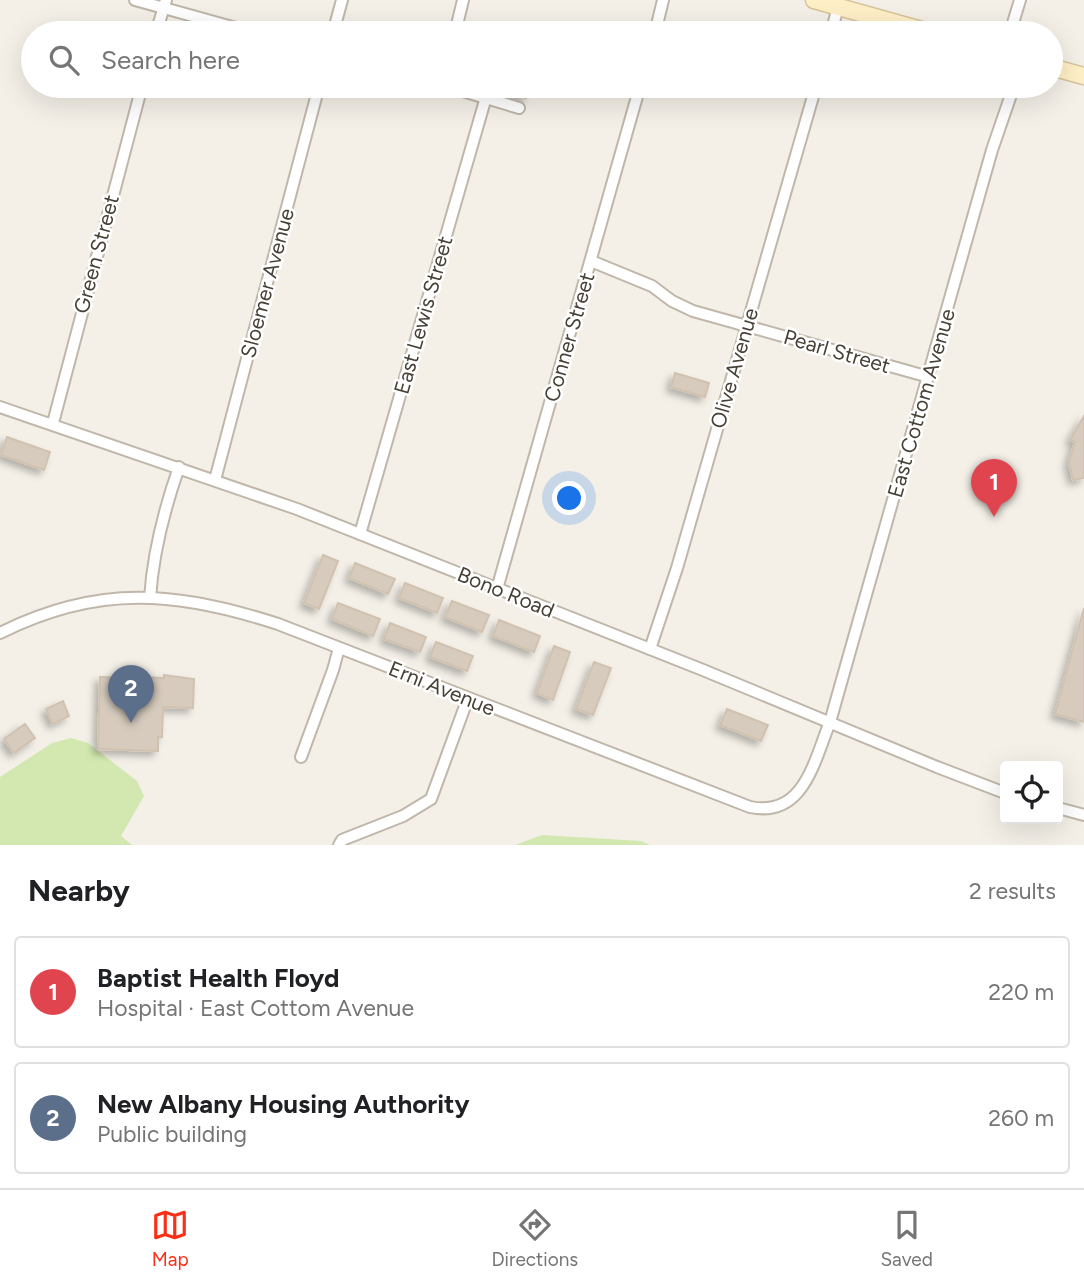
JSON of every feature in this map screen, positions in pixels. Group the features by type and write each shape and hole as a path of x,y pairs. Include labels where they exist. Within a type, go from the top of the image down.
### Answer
{"main road":[{"path":"814,0 889,21"},
{"path":"1063,70 1084,76"}],"street":[{"path":"135,0 164,4 217,21"},
{"path":"336,21 342,0"},
{"path":"458,21 463,0"},
{"path":"658,21 663,0"},
{"path":"1014,21 1020,0"},
{"path":"159,21 164,4"},
{"path":"834,21 838,7"},
{"name":"Green Street","path":"53,423 139,98"},
{"name":"Sloemer Avenue","path":"215,480 316,98"},
{"name":"East Lewis Street","path":"360,534 486,98"},
{"path":"489,98 519,108"},
{"name":"Conner Street","path":"497,589 637,98"},
{"name":"Olive Avenue","path":"650,649 677,568 812,98"},
{"name":"East Cottom Avenue","path":"830,722 992,150 1010,98"},
{"name":"Pearl Street","path":"591,261 652,286 693,311 929,377"},
{"name":"Bono Road","path":"0,407 297,509 1000,791"},
{"path":"150,598 160,522 179,467"},
{"name":"Erni Avenue","path":"0,633 71,606 106,600 150,598 196,601 238,611 339,648 759,809 780,807 797,794 830,722"},
{"path":"301,757 339,648"},
{"path":"339,845 342,840 403,816 431,799 468,698"},
{"path":"1063,809 1084,815"}],"green space":[{"path":"71,738 88,743 137,781 144,796 121,836 132,845 0,845 0,777 52,743"},
{"path":"542,835 641,841 650,845 515,845"}],"building":[{"path":"675,373 709,383 705,397 671,387"},
{"path":"1084,416 1084,478 1073,480 1069,462 1075,442 1070,440"},
{"path":"7,437 50,452 44,470 1,455"},
{"path":"323,555 338,561 319,609 304,603"},
{"path":"355,563 395,579 388,594 349,578"},
{"path":"405,583 443,598 437,613 399,598"},
{"path":"452,601 489,615 482,632 445,617"},
{"path":"338,603 380,619 373,636 332,619"},
{"path":"1084,608 1084,722 1055,714"},
{"path":"499,620 540,636 534,652 493,636"},
{"path":"390,623 426,637 420,652 384,639"},
{"path":"436,642 473,656 467,671 430,657"},
{"path":"554,646 570,652 553,700 537,693"},
{"path":"594,662 611,668 593,715 576,709"},
{"path":"164,675 194,679 193,708 163,707 162,737 158,737 158,751 98,749 100,677 126,678 126,689 143,690 143,677 164,678"},
{"path":"63,701 69,716 53,724 46,709"},
{"path":"727,709 768,725 761,741 720,725"},
{"path":"25,724 35,738 14,753 4,739"}],"place":[{"name":"Baptist Health Floyd","path":"994,517"},
{"name":"New Albany Housing Authority","path":"131,723"}]}
